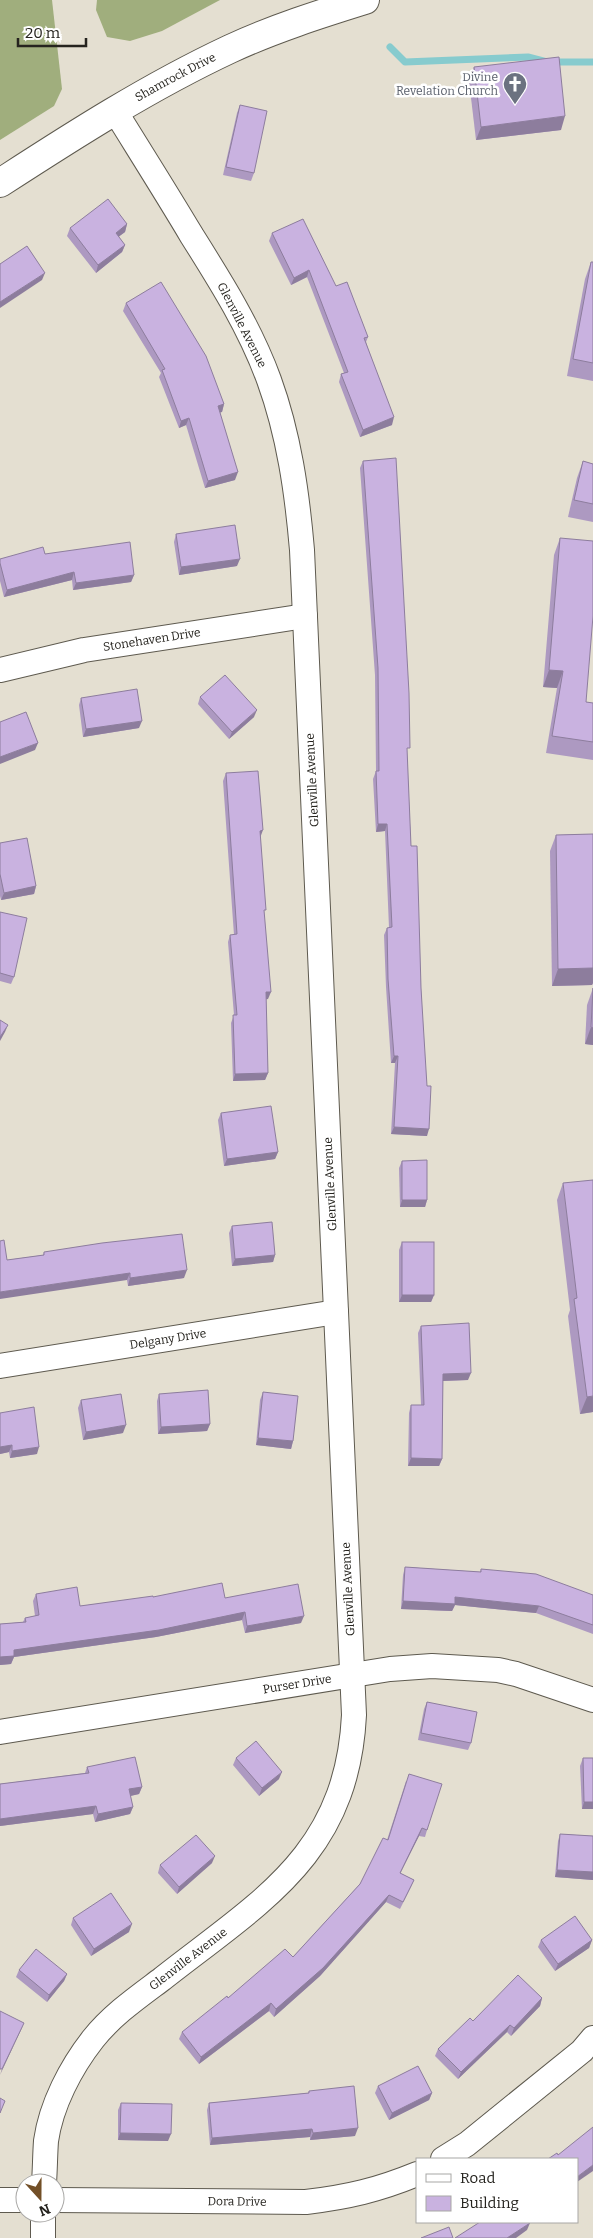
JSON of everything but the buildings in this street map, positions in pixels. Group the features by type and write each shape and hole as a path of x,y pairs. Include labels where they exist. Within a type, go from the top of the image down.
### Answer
{"street":[{"name":"Shamrock Drive","path":"0,184 150,90 231,49 315,16 365,0"},
{"name":"Glenville Avenue","path":"44,2173 46,2140 62,2089 77,2062 94,2038 125,2008 285,1881 320,1835 337,1800 350,1762 354,1715 302,550 292,468 284,428 268,379 248,332 224,286 115,111"},
{"name":"Stonehaven Drive","path":"0,670 84,650 305,616"},
{"name":"Delgany Drive","path":"0,1366 336,1312"},
{"name":"Purser Drive","path":"0,1732 390,1669 432,1666 498,1670 516,1674 593,1700"},
{"path":"445,2158 467,2144 582,2051 593,2038"},
{"name":"Dora Drive","path":"65,2200 306,2202 341,2198 384,2188 416,2174"},
{"path":"0,2200 15,2200"},
{"path":"43,2223 43,2238"}],"green space":[{"path":"0,0 52,0 62,89 54,106 0,140"},
{"path":"97,0 220,0 162,31 130,41 107,37 96,10"}],"waterway":[{"path":"390,47 405,62 528,57 547,62 593,62"}],"place":[{"name":"Divine Revelation Church","path":"515,105"}]}
